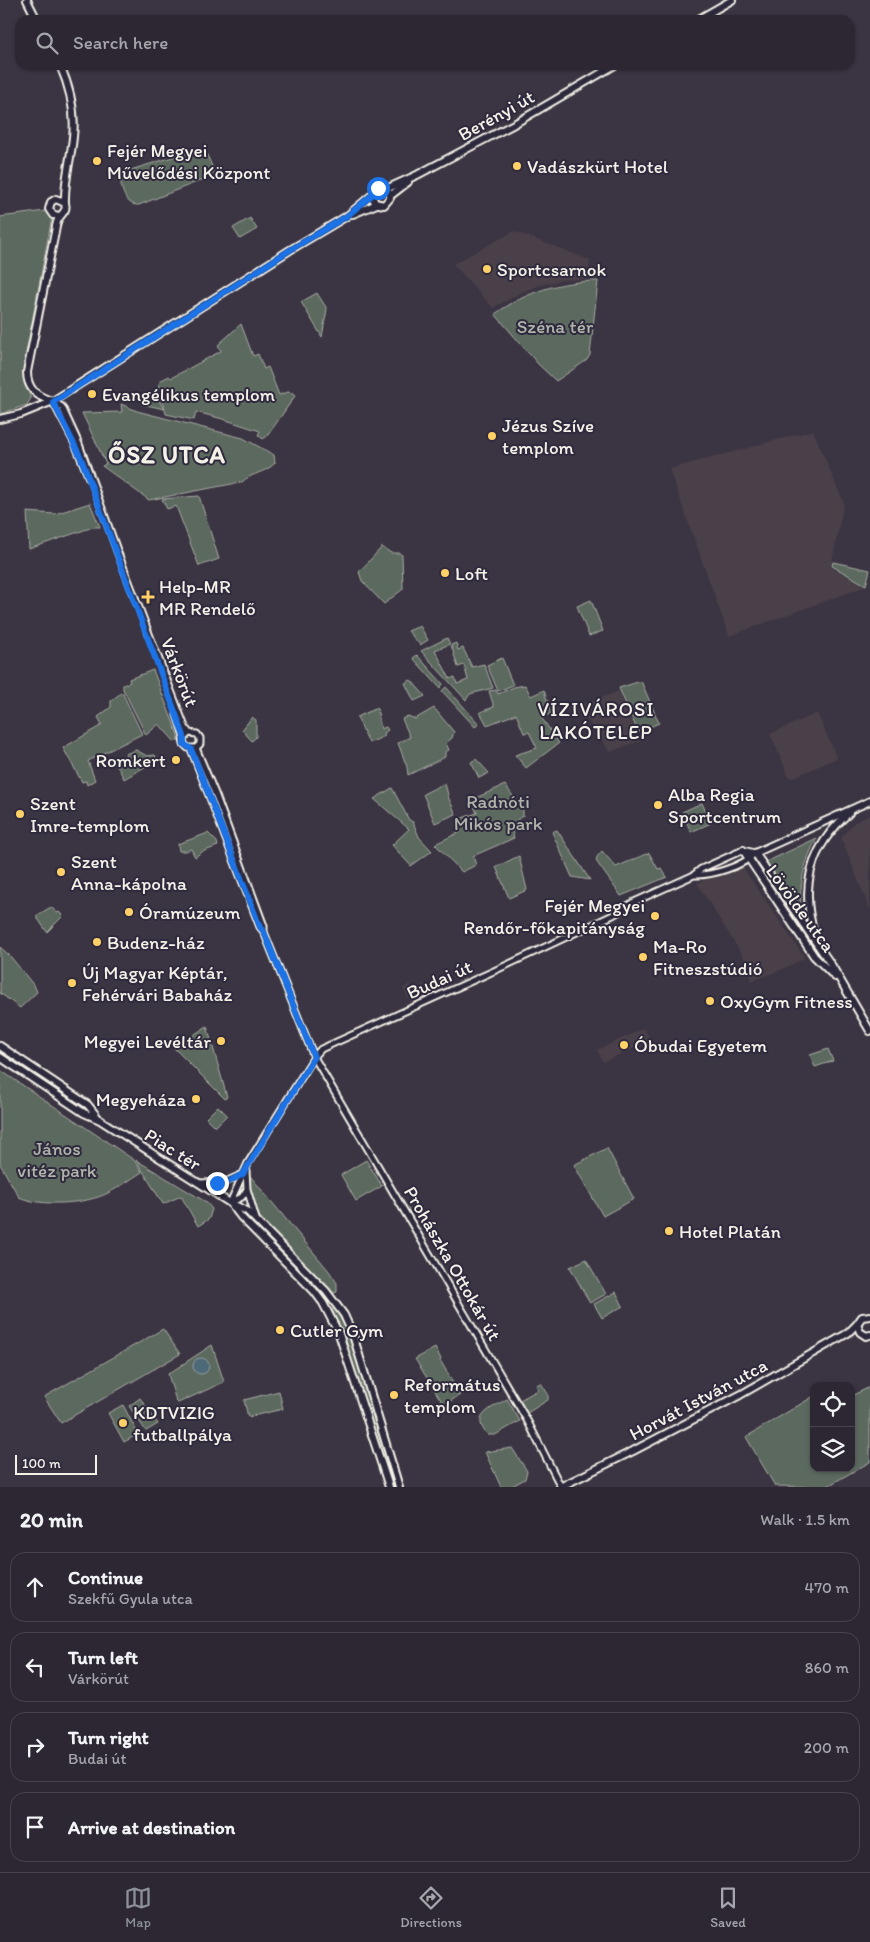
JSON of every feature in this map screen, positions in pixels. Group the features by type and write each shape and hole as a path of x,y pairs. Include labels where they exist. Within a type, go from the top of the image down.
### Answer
{"main road":[{"path":"28,0 36,15"},
{"path":"705,15 732,0"},
{"path":"56,216 64,213 65,187 73,142 74,110 62,70"},
{"name":"Berényi út","path":"372,195 378,188 386,189 417,175 514,124 607,70"},
{"name":"Berényi út","path":"377,204 386,204 390,196 417,175"},
{"path":"56,216 49,210 49,206 65,187"},
{"path":"386,189 390,196"},
{"path":"0,419 21,414 53,402 290,250 347,216 377,204 373,200 372,195 347,216"},
{"path":"56,200 60,199 65,202"},
{"path":"53,402 41,398 32,391 27,378 55,232 56,216"},
{"path":"754,853 870,801"},
{"name":"Lövölde utca","path":"819,948 808,905 807,892 810,870 818,850 828,835 853,809"},
{"name":"Lövölde utca","path":"743,850 814,956 839,981"},
{"name":"Lövölde utca","path":"754,853 832,966 839,981 870,1031"},
{"name":"Piac tér","path":"0,1046 88,1105 100,1120"},
{"name":"Piac tér","path":"0,1056 84,1113 100,1120 230,1203 247,1211 312,1276 340,1308 353,1335 399,1487"},
{"path":"230,1203 241,1218 303,1280 323,1303 339,1334 389,1487"},
{"name":"Horvát István utca","path":"561,1487 724,1404 848,1333 862,1317 870,1316"},
{"path":"857,1324 860,1332 866,1336 870,1335"},
{"name":"Horvát István utca","path":"848,1333 860,1332"}],"street":[{"name":"Várkörút","path":"53,402 81,458 187,734 184,744 193,749 260,927 264,932 314,1057"},
{"name":"Várkörút","path":"187,734 197,734 200,738 200,744 193,749"},
{"path":"743,850 754,853 749,860"},
{"name":"Budai út","path":"230,1203 247,1167 314,1057 322,1048 507,965 743,850"},
{"name":"Budai út","path":"694,875 704,876 749,860"},
{"name":"Prohászka Ottokár út","path":"314,1057 528,1422 561,1487"},
{"path":"247,1167 247,1189 256,1219"},
{"path":"199,1183 225,1182 243,1174"},
{"path":"230,1203 242,1197 247,1189"}],"shaded area":[{"path":"514,231 590,260 588,279 564,280 541,285 524,291 493,308 453,264"},
{"path":"813,430 844,503 831,567 867,586 729,636 669,469"},
{"path":"619,691 640,741 610,752 577,706"},
{"path":"817,713 837,758 790,779 770,734"},
{"path":"870,815 870,910 841,838 853,823"},
{"path":"743,867 805,958 752,981 745,960 697,883"},
{"path":"410,984 413,990 425,984 428,993 410,1001 403,988"},
{"name":"Óbudai Egyetem","path":"644,1028 651,1041 603,1062 597,1050"}],"green space":[{"path":"199,149 205,150 214,171 212,176 139,205 134,205 127,200 120,176 124,172"},
{"path":"45,211 52,217 24,364 25,385 31,398 27,405 0,414 0,217"},
{"path":"250,218 257,229 240,239 233,228"},
{"name":"Széna tér","path":"598,281 590,355 587,360 556,381 538,364 495,314 507,306 544,289 570,283"},
{"path":"317,293 327,309 322,337 301,302"},
{"path":"241,324 253,356 258,354 264,369 268,367 279,395 288,392 293,393 295,396 268,435 263,439 258,435 260,431 196,412 194,420 166,414 157,390 160,381 169,376 171,378 221,351 218,345"},
{"path":"155,393 164,409 142,404"},
{"path":"121,404 137,411 243,438 274,455 275,463 242,482 149,500 102,466 106,464 82,413 122,412"},
{"path":"199,496 219,559 199,566 176,506 167,509 162,499"},
{"path":"90,503 100,527 93,527 29,549 27,512 55,514"},
{"path":"382,547 391,553 402,555 403,589 384,604 362,581 359,572"},
{"path":"833,562 870,570 866,585 832,566"},
{"path":"591,600 603,631 589,636 577,606"},
{"path":"420,626 428,640 420,645 408,631"},
{"path":"447,638 450,644 435,650 450,679 455,677 457,684 468,680 464,665 458,667 451,645 456,643 458,650 463,648 472,667 484,664 493,688 470,694 466,700 421,651"},
{"path":"417,655 443,684 440,688 413,658"},
{"path":"502,658 513,685 498,691 487,665"},
{"path":"153,670 178,735 178,741 175,742 159,724 146,735 123,689 123,685 130,682 129,679"},
{"path":"411,680 425,696 414,701 405,683"},
{"path":"641,681 659,723 638,732 619,688"},
{"path":"525,685 531,696 544,690 551,714 541,717 559,743 526,768 515,755 537,748 529,732 524,733 516,714 487,725 480,712 494,707 489,691 496,690 498,694 514,687"},
{"path":"446,687 479,724 475,727 442,691"},
{"path":"122,692 142,734 88,761 95,780 87,785 86,781 82,782 63,748 102,725 98,717 111,707 111,701"},
{"path":"377,708 381,729 386,727 388,730 384,733 385,736 369,743 357,717"},
{"path":"434,708 454,732 452,738 446,743 449,750 445,752 445,757 408,775 398,743 410,737 402,719 408,716 415,719"},
{"path":"252,717 256,720 256,737 252,741 242,730"},
{"path":"136,750 147,756 155,755 155,761 124,779 117,765 127,761 125,754"},
{"path":"476,759 489,773 479,778 471,762"},
{"name":"Radnóti Mikós park","path":"445,783 449,799 456,814 435,823 423,794"},
{"name":"Radnóti Mikós park","path":"505,785 523,810 523,816 517,820 516,829 512,831 514,838 473,856 476,865 462,872 435,844 460,832 457,824 459,819 477,813 471,800"},
{"path":"392,788 409,820 413,822 419,837 432,851 411,866 392,845 409,829 374,799"},
{"path":"702,803 711,823 691,832 682,812"},
{"path":"557,830 590,880 572,877 552,832"},
{"path":"208,833 217,842 218,846 195,857 191,849 179,851 178,844"},
{"path":"817,838 803,873 801,911 766,862"},
{"path":"602,851 616,867 649,853 658,869 661,868 667,877 621,896 596,861"},
{"path":"519,856 527,890 509,898 496,867"},
{"path":"51,907 63,916 47,932 36,916"},
{"path":"0,947 10,956 37,992 20,1008 0,993"},
{"path":"207,1026 227,1097 225,1099 174,1048"},
{"path":"828,1049 833,1061 815,1067 810,1055"},
{"name":"János vitéz park","path":"0,1070 134,1160 142,1172 108,1193 88,1200 51,1203 19,1197 0,1164"},
{"path":"218,1106 227,1115 215,1127 206,1118"},
{"path":"607,1148 634,1199 603,1216 574,1165"},
{"path":"136,1160 206,1202 212,1209 209,1219 198,1226 181,1196 163,1204"},
{"path":"366,1160 382,1186 356,1201 341,1175"},
{"path":"251,1177 329,1271 337,1283 337,1292 334,1293 262,1221 251,1195 249,1178"},
{"path":"241,1211 301,1270 301,1272 241,1213"},
{"path":"586,1259 606,1294 590,1303 570,1267"},
{"path":"616,1292 623,1306 602,1318 594,1304"},
{"path":"335,1308 348,1333 395,1487 392,1487 344,1336 332,1309"},
{"path":"163,1329 180,1354 61,1423 44,1397"},
{"path":"212,1345 224,1382 178,1403 168,1374"},
{"path":"435,1348 460,1395 444,1405 415,1359"},
{"path":"541,1383 548,1394 548,1400 527,1413 520,1400 538,1390 536,1385"},
{"path":"870,1387 870,1462 855,1471 855,1427 855,1394"},
{"path":"279,1391 283,1409 248,1417 244,1400"},
{"path":"140,1398 158,1424 146,1431 129,1406"},
{"path":"810,1398 810,1472 852,1472 826,1487 775,1486 746,1437"},
{"path":"507,1399 520,1421 495,1435 488,1435 481,1423 482,1418 489,1409"},
{"name":"KDTVIZIG futballpálya","path":"123,1405 138,1434 124,1442 108,1413"},
{"path":"512,1448 527,1471 525,1479 510,1487 501,1487 485,1452"}],"water":[{"path":"201,1358 209,1366 201,1374 193,1366"}],"place":[{"name":"Fejér Megyei Művelődési Központ","path":"97,161"},
{"name":"Vadászkürt Hotel","path":"517,166"},
{"name":"Sportcsarnok","path":"487,269"},
{"name":"Evangélikus templom","path":"92,394"},
{"name":"Jézus Szíve templom","path":"492,436"},
{"name":"Loft","path":"445,573"},
{"name":"Help-MR MR Rendelő","path":"148,597"},
{"name":"Romkert","path":"176,760"},
{"name":"Alba Regia Sportcentrum","path":"658,805"},
{"name":"Szent Imre-templom","path":"20,814"},
{"name":"Szent Anna-kápolna","path":"61,872"},
{"name":"Óramúzeum","path":"129,912"},
{"name":"Fejér Megyei Rendőr-főkapitányság","path":"655,916"},
{"name":"Budenz-ház","path":"97,942"},
{"name":"Ma-Ro Fitneszstúdió","path":"643,957"},
{"name":"Új Magyar Képtár, Fehérvári Babaház","path":"72,983"},
{"name":"OxyGym Fitness","path":"710,1001"},
{"name":"Megyei Levéltár","path":"221,1041"},
{"name":"Óbudai Egyetem","path":"624,1045"},
{"name":"Megyeháza","path":"196,1099"},
{"name":"Hotel Platán","path":"669,1231"},
{"name":"Cutler Gym","path":"280,1330"},
{"name":"Református templom","path":"394,1395"},
{"name":"KDTVIZIG futballpálya","path":"123,1423"}],"district":[{"name":"ŐSZ UTCA","path":"167,455"},
{"name":"VÍZIVÁROSI LAKÓTELEP","path":"596,720"}],"route":[{"path":"217,1183 228,1182 243,1174 314,1057 264,932 260,927 191,749 186,747 183,742 184,736 81,458 53,402 290,250 347,216 378,188"}]}
